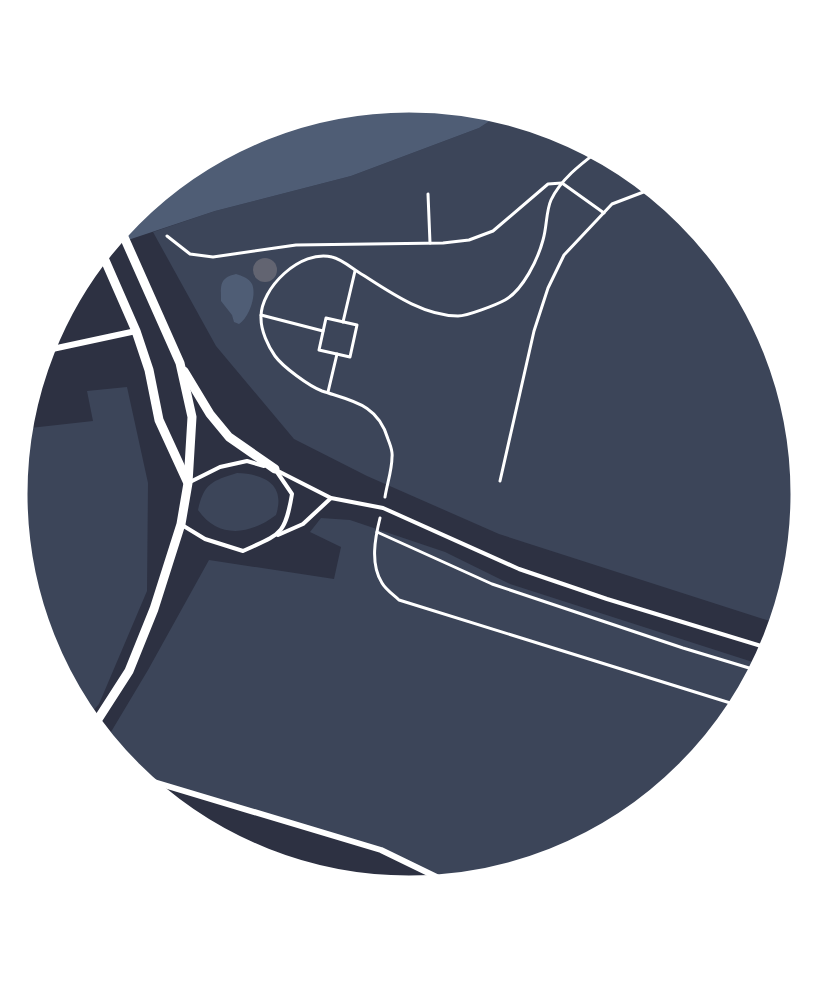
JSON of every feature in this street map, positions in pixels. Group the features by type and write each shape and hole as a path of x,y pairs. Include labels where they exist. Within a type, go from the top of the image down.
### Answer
{"street":[{"path":"125,238 180,363 210,414 230,437 275,469"},
{"path":"106,260 136,331 149,370 159,420 188,483"},
{"path":"55,348 136,331"},
{"path":"98,719 129,671 154,609 181,524 188,483 192,417 180,363"},
{"path":"155,782 381,850 436,877"}],"lane":[{"path":"188,483 220,467 247,461 275,469 331,498 383,508 519,569 607,599 761,646"},
{"path":"275,469 292,494 288,519 276,536"},
{"path":"181,524 205,539 243,551 303,524 331,498"}],"path":[{"path":"387,485 393,455 386,431 367,408 340,395 321,390 298,376 277,359 267,343 261,315 264,300 279,277 302,260 318,255 333,257 429,312 460,316 506,300 524,283 543,241 550,201 562,183 590,157"},
{"path":"167,236 190,254 213,256 296,245 430,243 469,240 493,231 548,184 562,183 604,213"},
{"path":"500,481 534,331 548,288 564,255 612,204 644,192"},
{"path":"428,194 430,243"},
{"path":"343,322 355,271"},
{"path":"261,315 323,331"},
{"path":"326,318 357,325 350,357 319,350 323,331 326,318"},
{"path":"328,392 337,354"},
{"path":"731,703 399,600 382,584 375,562 377,532 492,584 672,645 751,668"}],"shaded area":[{"path":"384,112 434,112 491,120 479,128 351,176 215,211 121,242 156,206 196,176 239,151 286,131 334,118"},
{"path":"491,120 508,124 556,140 601,162 662,206 697,242 728,281 753,325 772,371 789,444 792,469 792,520 785,569 771,621 499,534 367,476 294,439 216,346 153,232 215,211 351,176 479,128"},
{"path":"236,274 249,280 253,289 253,300 249,312 239,324 234,322 232,315 221,301 222,283 226,278"},
{"path":"127,387 148,483 147,591 99,704 93,711 65,664 46,618 33,569 26,520 26,469 32,428 93,421 87,391"},
{"path":"237,473 264,479 275,488 278,496 276,515 256,527 235,531 225,530 215,526 198,510 203,494 210,484"},
{"path":"321,518 350,520 445,552 510,584 754,662 728,708 697,747 662,783 622,813 579,838 532,858 484,871 436,877 381,850 155,782 110,734 209,560 334,579 341,547 310,532"}],"building":[{"path":"265,258 274,261 277,270 274,279 265,282 256,279 253,270 256,261"}]}
